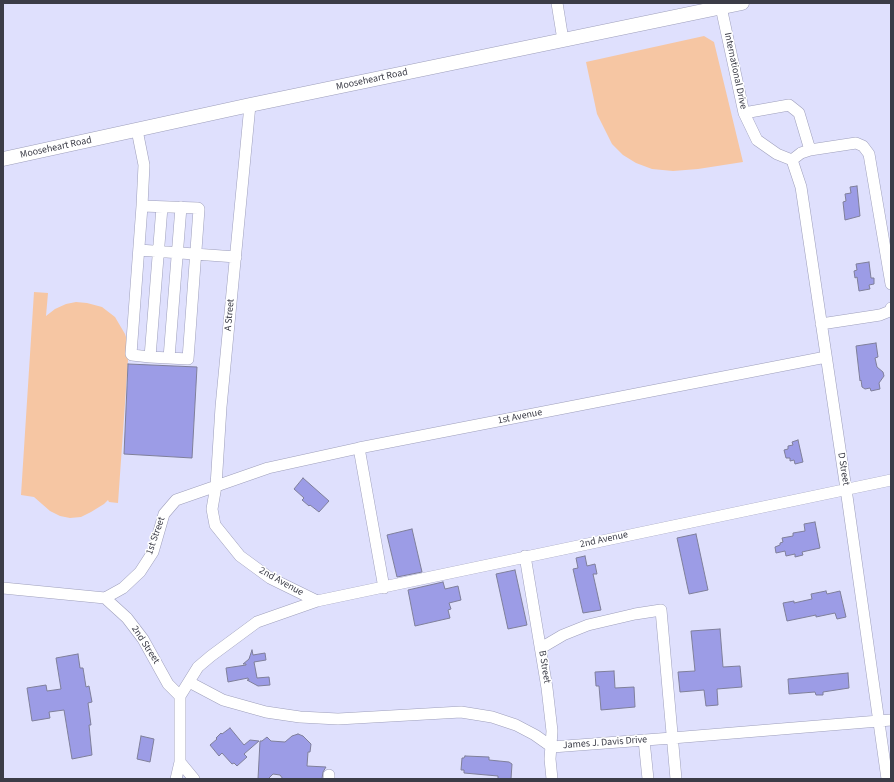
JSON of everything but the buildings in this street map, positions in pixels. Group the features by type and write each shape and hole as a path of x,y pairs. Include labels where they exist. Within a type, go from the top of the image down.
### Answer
{"main road":[{"name":"Mooseheart Road","path":"3,159 250,105 742,3"}],"street":[{"path":"557,3 563,40"},
{"name":"International Drive","path":"721,7 744,114 757,140 777,154 792,160"},
{"name":"A Street","path":"215,525 212,509 216,486 221,406 250,105"},
{"path":"744,114 789,105 799,113 810,150"},
{"path":"137,130 144,165 131,354 132,356 188,359 199,209 142,206"},
{"path":"792,160 801,153 810,150 856,143 863,146 869,154 891,284"},
{"name":"D Street","path":"792,160 801,187 887,779"},
{"path":"150,357 162,207"},
{"path":"169,358 181,207"},
{"path":"139,250 236,257"},
{"path":"821,324 891,312"},
{"name":"1st Avenue","path":"216,486 268,468 359,448 826,357"},
{"path":"359,448 384,588"},
{"name":"2nd Avenue","path":"189,682 198,667 257,622 317,601 891,480"},
{"name":"1st Street","path":"105,598 123,588 140,572 153,552 164,514 176,500 216,486"},
{"name":"2nd Avenue","path":"215,525 240,556 270,578 317,601"},
{"name":"B Street","path":"525,556 541,648 552,731 550,759 552,779"},
{"path":"3,588 105,598"},
{"name":"2nd Street","path":"105,598 127,618 143,639 168,684 180,696"},
{"path":"541,648 563,635 588,625 635,614 661,610 676,779"},
{"path":"176,779 180,762 180,696 189,682"},
{"name":"James J. Davis Drive","path":"189,682 223,700 266,712 300,717 338,719 461,712 492,718 516,725 535,735 552,747 891,720"},
{"path":"644,740 648,779"},
{"path":"180,762 194,779"}],"shaded area":[{"path":"704,36 714,42 743,162 698,169 673,171 652,169 636,163 623,155 612,144 597,114 586,62"},
{"path":"34,292 48,293 46,316 55,309 66,304 76,302 102,307 115,317 125,334 129,346 118,503 109,502 108,500 104,504 81,517 70,518 60,516 50,511 34,497 21,495"}]}
